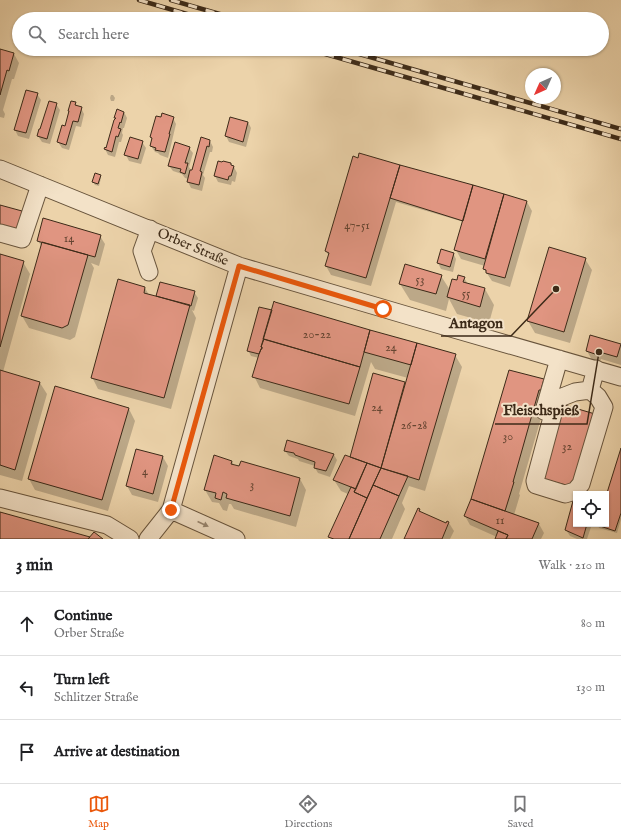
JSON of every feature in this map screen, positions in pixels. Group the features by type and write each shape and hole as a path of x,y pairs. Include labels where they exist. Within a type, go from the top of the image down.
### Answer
{"street":[{"name":"Orber Straße","path":"0,169 239,266 621,377"},
{"path":"0,233 22,239 40,185"},
{"path":"149,272 142,250 150,229"},
{"path":"148,539 171,510 239,266"},
{"path":"543,414 558,359"},
{"path":"590,390 596,369"},
{"path":"590,390 598,397 604,407 581,484 575,491 565,494 536,485 535,480 557,399 575,392 590,390"},
{"path":"0,498 107,525 130,539"},
{"path":"171,510 236,539"}],"building":[{"path":"0,49 12,52 13,56 9,71 7,70 0,95"},
{"path":"26,90 38,93 26,133 14,130"},
{"path":"49,101 57,103 47,139 37,136"},
{"path":"71,101 76,102 75,105 82,107 78,122 73,121 66,145 57,142 62,125 65,126"},
{"path":"117,109 124,112 118,128 121,129 118,137 116,136 112,152 104,149 105,147 106,148 114,120 116,118 114,118"},
{"path":"162,113 174,117 165,152 155,150 156,148 150,146 152,138 150,137 156,116 161,117"},
{"path":"230,117 248,122 243,142 225,136"},
{"path":"130,137 143,141 138,159 124,155"},
{"path":"201,137 210,140 200,171 202,172 199,185 187,182 190,170 192,170"},
{"path":"175,142 190,147 185,163 188,163 185,174 180,172 181,169 168,166"},
{"path":"359,153 400,165 366,278 325,266 329,253 325,251 353,156 358,158"},
{"path":"218,161 231,163 231,165 234,166 228,180 214,176"},
{"path":"400,165 473,185 463,221 390,198"},
{"path":"95,173 101,175 98,184 92,182"},
{"path":"473,185 504,194 485,259 454,250"},
{"path":"504,194 527,201 505,278 486,273 486,270 483,269"},
{"path":"0,205 22,211 19,233 0,228"},
{"path":"43,218 101,235 95,257 37,241"},
{"path":"42,242 88,255 68,325 62,328 21,316"},
{"path":"549,247 586,258 564,332 527,321"},
{"path":"441,249 454,253 450,267 437,263"},
{"path":"0,254 24,261 0,347"},
{"path":"405,264 442,275 436,294 399,284"},
{"path":"458,275 465,277 463,282 485,288 480,307 447,297 452,279 457,280"},
{"path":"118,279 145,287 144,293 190,305 164,398 91,378"},
{"path":"160,282 195,291 191,306 156,296"},
{"path":"274,301 370,330 360,367 263,339"},
{"path":"259,307 272,310 261,347 262,349 259,354 247,351"},
{"path":"370,330 417,343 411,365 364,352"},
{"path":"590,335 621,344 617,357 596,351 595,354 586,351"},
{"path":"264,339 360,367 349,404 252,377"},
{"path":"417,343 456,354 419,480 381,468"},
{"path":"0,370 40,382 15,470 0,465"},
{"path":"509,370 544,379 541,390 539,390 505,511 471,499"},
{"path":"373,373 405,382 381,468 350,457"},
{"path":"55,386 129,408 102,500 28,479"},
{"path":"561,404 595,414 573,487 540,478"},
{"path":"287,440 334,454 326,471 314,468 315,462 295,455 294,453 284,451"},
{"path":"621,448 621,513 615,531 603,527 609,527 609,491 608,491"},
{"path":"136,449 163,456 153,494 126,486"},
{"path":"214,455 232,461 231,464 239,466 241,461 300,478 290,516 226,498 227,494 223,492 221,500 215,498 216,493 204,490"},
{"path":"345,455 367,463 356,489 333,480"},
{"path":"367,463 381,468 367,498 354,492"},
{"path":"381,468 408,476 399,496 373,485"},
{"path":"373,485 399,496 380,539 349,539"},
{"path":"351,487 356,489 354,492 367,498 349,539 334,539 328,537"},
{"path":"471,499 539,523 532,539 506,539 508,535 464,516"},
{"path":"573,501 573,527 586,527 583,538 565,530"},
{"path":"418,508 420,509 419,511 446,523 447,521 449,522 442,539 404,539"},
{"path":"0,512 90,537 88,539 0,539"},
{"path":"498,531 508,535 506,539 495,539"},
{"path":"94,532 103,539 88,539"}],"railway":[{"path":"139,0 180,12"},
{"path":"171,0 213,12"},
{"path":"332,56 621,139"},
{"path":"366,56 621,129"}],"place":[{"name":"Antagon","path":"556,289"},
{"name":"Fleischspieß","path":"599,352"}],"route":[{"path":"171,510 239,266 383,309"}]}
